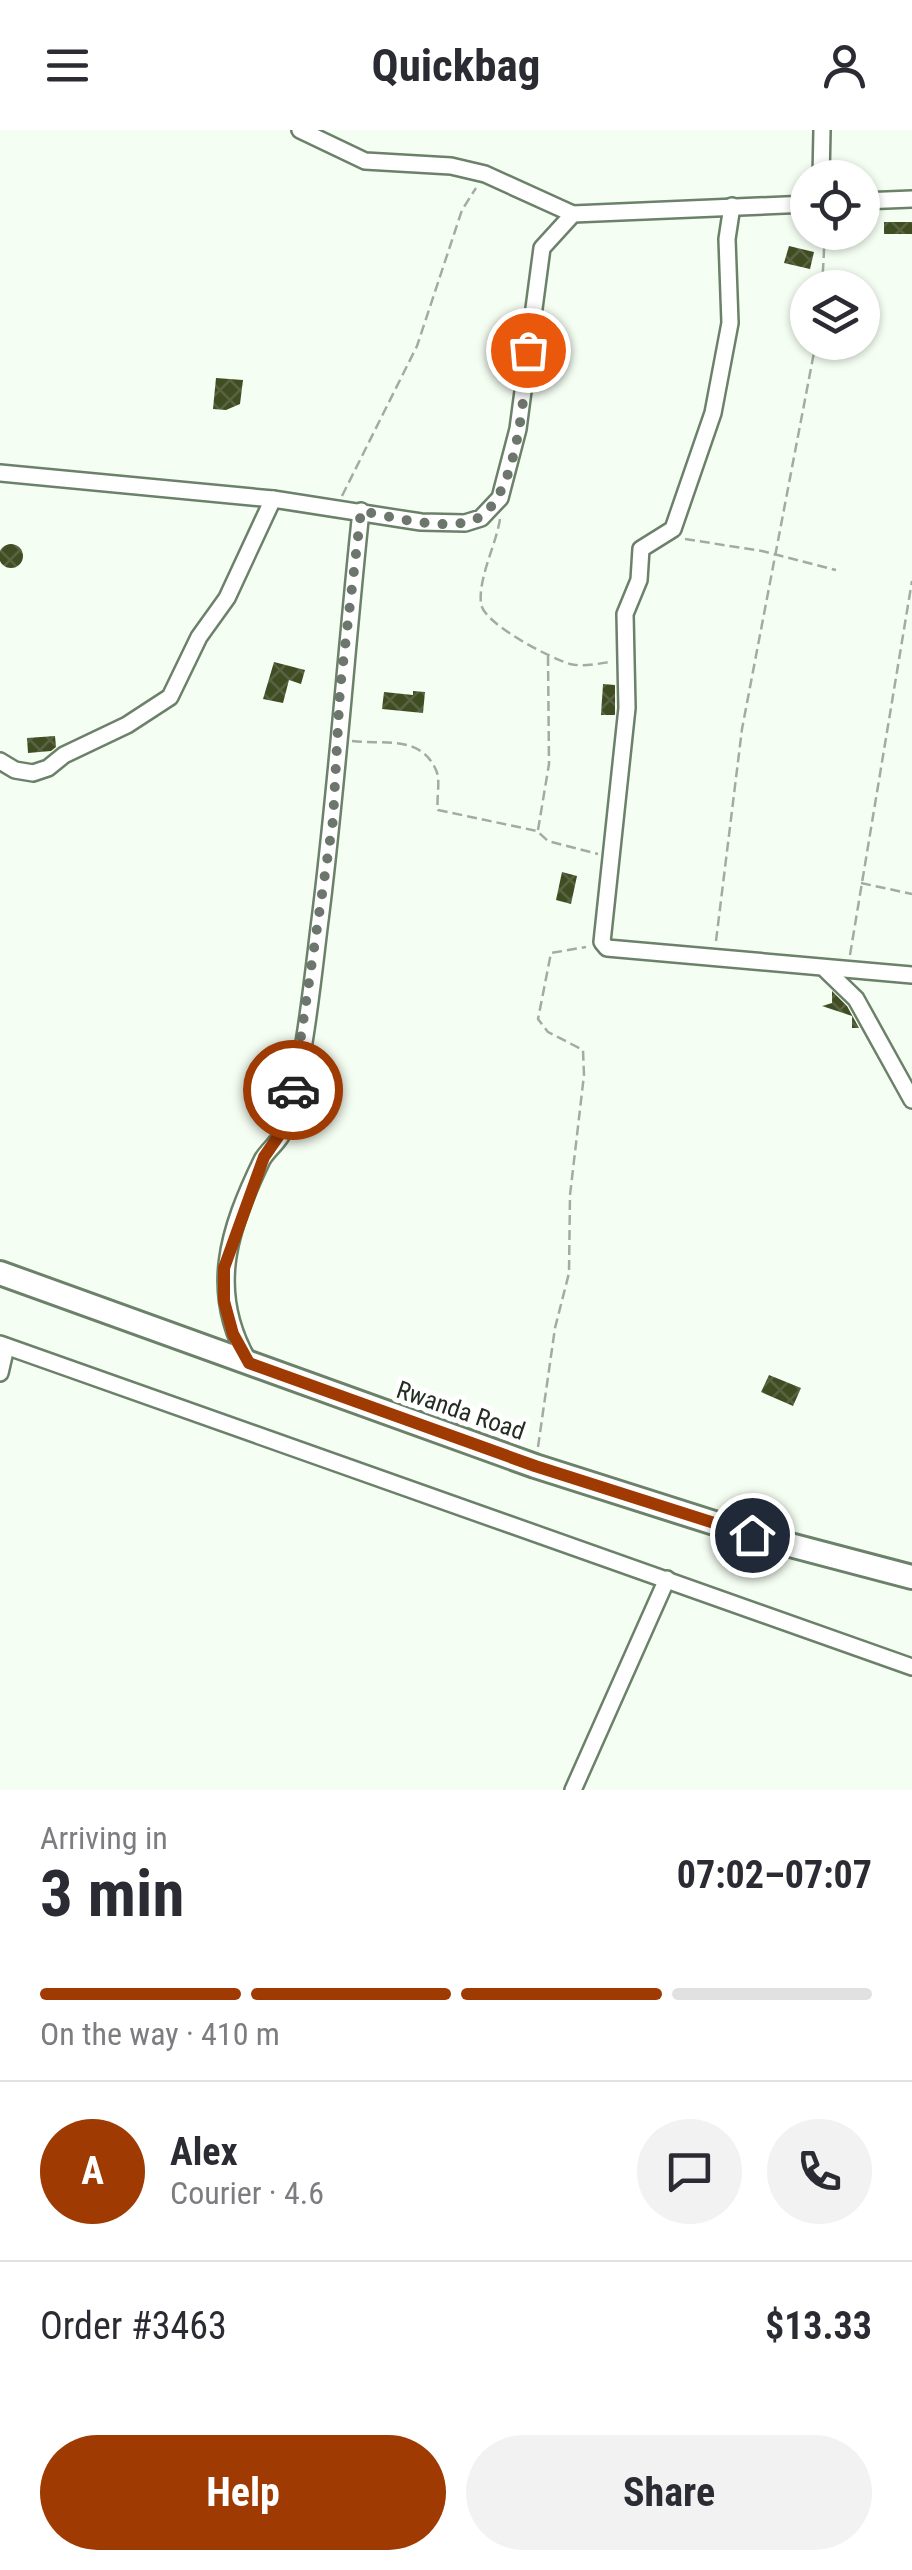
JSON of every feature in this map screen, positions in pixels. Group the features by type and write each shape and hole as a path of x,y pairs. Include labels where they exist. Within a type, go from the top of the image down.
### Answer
{"highway":[{"name":"Rwanda Road","path":"0,1272 535,1466 752,1535 912,1577"}],"street":[{"path":"300,130 364,162 451,166 485,174 573,214 790,204"},
{"path":"822,130 822,160"},
{"path":"880,200 912,199"},
{"path":"732,206 727,238 730,323 724,367 691,482 668,536 647,542 642,549 639,580 626,614 627,708 603,946 826,970 912,975"},
{"path":"0,473 273,499 421,522 465,523 481,518 500,498 518,429 542,248 573,214"},
{"path":"0,761 15,770 33,773 48,768 64,755 127,725 170,697 198,637 227,598 273,499"},
{"path":"249,1363 233,1334 224,1301 224,1268 264,1157 284,1128 295,1082 333,820 337,739 361,511"},
{"path":"826,970 856,998 912,1100"},
{"path":"0,1373 3,1345 912,1668"},
{"path":"573,1790 666,1579"}],"path":[{"path":"338,507 417,346 462,210 485,174"},
{"path":"714,957 742,728 812,360"},
{"path":"500,498 496,549 481,607 510,634 572,664 626,660"},
{"path":"668,536 774,554 836,570"},
{"path":"848,971 912,581"},
{"path":"537,831 549,764 548,653"},
{"path":"337,739 378,744 402,740 420,750 436,769 438,810 537,831 548,841 610,856"},
{"path":"860,883 912,894"},
{"path":"535,1466 555,1328 569,1273 570,1195 584,1074 582,1050 548,1032 538,1019 553,950 603,946"}],"building":[{"path":"884,222 912,222 912,234 884,234"},
{"path":"789,246 790,250 814,252 810,269 784,263"},
{"path":"216,378 243,380 240,404 226,410 213,409"},
{"path":"11,544 23,556 11,568 -1,556"},
{"path":"274,662 305,670 301,684 289,680 283,703 263,699"},
{"path":"603,684 615,685 615,715 601,715"},
{"path":"413,691 425,692 423,713 382,709 384,692 413,695"},
{"path":"55,736 56,747 51,751 28,753 27,738"},
{"path":"562,872 577,876 571,904 556,900"},
{"path":"832,991 847,1006 859,1028 852,1028 852,1016 822,1006 832,1003"},
{"path":"769,1375 801,1388 793,1406 761,1392"}],"way so far":[{"path":"293,1090 314,972 333,820 340,689 361,511 421,522 465,523 481,518 491,509 500,498 518,429 528,350"}],"route":[{"path":"293,1090 281,1138 264,1157 224,1268 224,1301 233,1334 249,1363 535,1466 752,1535"}]}
